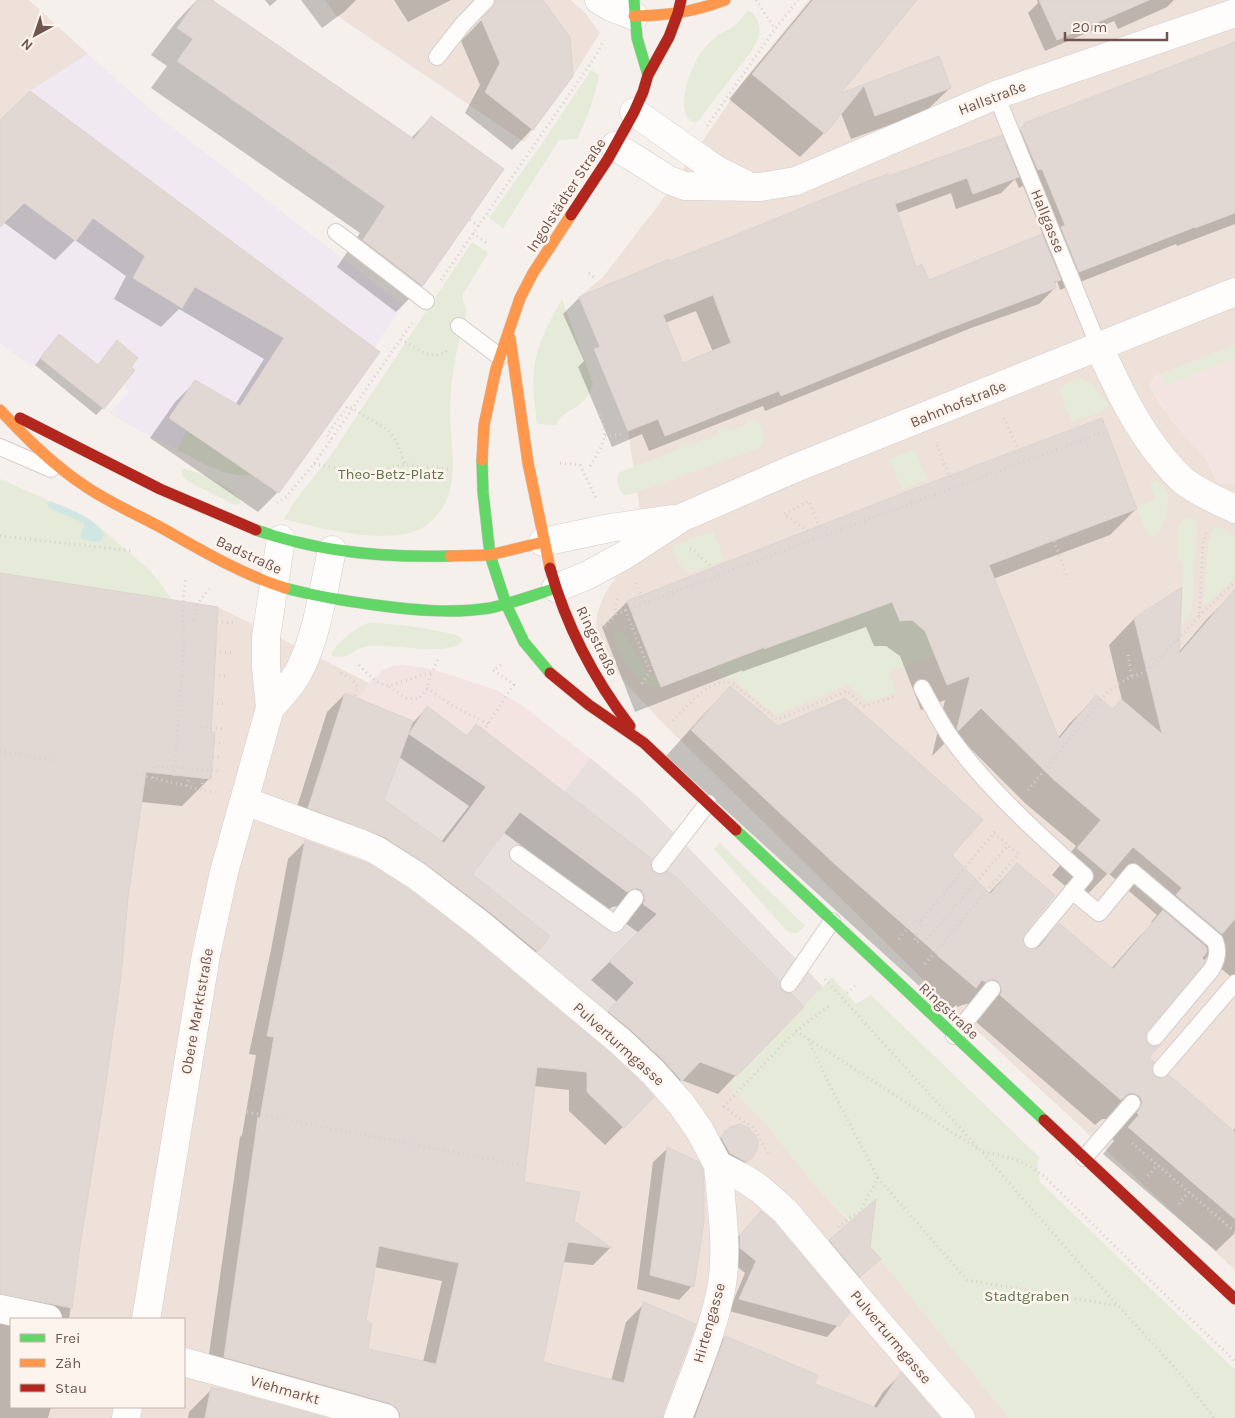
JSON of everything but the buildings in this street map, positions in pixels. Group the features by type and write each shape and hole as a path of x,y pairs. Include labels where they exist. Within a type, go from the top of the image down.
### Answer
{"main road":[{"name":"Ingolstädter Straße","path":"506,604 490,555 484,500 482,449 489,402 500,357 520,298 615,146 634,112 648,75 669,37 681,0"},
{"path":"648,75 639,50 634,8 654,16 701,9 724,0"},
{"name":"Ingolstädter Straße","path":"508,331 543,542"},
{"name":"Badstraße","path":"0,409 160,489 250,528 282,539 332,550 371,555 429,557 490,555 543,542"},
{"name":"Badstraße","path":"0,409 38,448 76,480 97,494 254,577 274,584 322,597 376,606 452,611 506,604 556,588"},
{"name":"Ringstraße","path":"543,542 556,588 574,636 598,680 626,721 644,743 1235,1299"},
{"name":"Ringstraße","path":"506,604 524,642 545,669 589,705 644,743"}],"street":[{"path":"599,0 611,7 634,8"},
{"name":"Hallstraße","path":"615,146 658,174 680,184 703,187 751,187 796,181 996,95 1235,13"},
{"path":"634,112 715,169 751,187"},
{"name":"Bahnhofstraße","path":"556,588 586,576 624,556 681,518 801,466 1235,292"},
{"path":"1099,347 1136,420 1155,449 1183,481 1196,490 1227,505"},
{"name":"Bahnhofstraße","path":"543,542 610,528 681,518"},
{"name":"Obere Marktstraße","path":"146,1318 206,956 224,872 270,708 265,654 266,637 282,539"},
{"name":"Obere Marktstraße","path":"270,708 301,668 322,597 332,550"},
{"name":"Pulverturmgasse","path":"245,801 376,850 417,876 482,926 621,1042 653,1072 682,1105 718,1165 760,1189 785,1211 961,1418"},
{"name":"Hirtengasse","path":"678,1418 716,1311 722,1283 724,1244 718,1165"},
{"path":"0,1309 43,1318"},
{"name":"Viehmarkt","path":"185,1362 385,1418"}],"lane":[{"path":"437,57 463,24 486,0"},
{"name":"Hallgasse","path":"996,95 1099,347"},
{"path":"336,232 426,301"},
{"path":"459,326 500,357"},
{"path":"0,447 76,480"},
{"path":"922,688 952,738 979,772 1013,809 1084,876 1032,940"},
{"path":"660,865 708,803"},
{"path":"518,854 616,924 634,898"},
{"path":"1072,891 1099,913 1134,872 1215,941 1217,960 1212,969 1155,1037"},
{"path":"789,984 832,921"},
{"path":"1161,1069 1235,983"},
{"path":"954,1036 992,989"},
{"path":"1084,1158 1132,1103"}],"path":[{"path":"704,131 775,29 798,0"},
{"path":"756,1 775,29"},
{"path":"270,504 281,502 314,464 603,45"},
{"path":"470,220 479,226"},
{"path":"473,234 488,244"},
{"path":"589,273 594,277"},
{"path":"401,339 430,356 438,356 449,349 459,326"},
{"path":"332,439 327,435 348,406 392,434 396,439 405,464"},
{"path":"590,466 605,436 604,422 599,412"},
{"path":"334,416 338,419"},
{"path":"616,614 1107,431"},
{"path":"605,436 622,434"},
{"path":"554,463 580,465 599,504"},
{"path":"314,464 364,472 374,472 405,464 454,469"},
{"path":"808,531 784,514 809,501 819,526"},
{"path":"1199,616 1203,542 1206,533 1227,505"},
{"path":"0,536 139,551"},
{"path":"1054,541 1068,579"},
{"path":"684,551 692,549 713,568"},
{"path":"174,776 184,650 183,602 187,570"},
{"path":"635,581 645,602"},
{"path":"1008,845 932,934 924,941 915,941 915,935 922,927 921,921 1106,694 1119,683 1143,673 1153,665 1199,616 1235,582"},
{"path":"194,620 197,604 212,585"},
{"path":"602,628 616,614 617,598 623,589"},
{"path":"625,610 650,671 640,686"},
{"path":"217,622 240,623"},
{"path":"215,652 232,653"},
{"path":"1128,654 1132,677"},
{"path":"359,665 378,682 388,686 401,696 410,699 421,698 426,692 438,660"},
{"path":"493,670 520,689"},
{"path":"388,686 432,672"},
{"path":"341,673 355,682 357,686 355,696"},
{"path":"214,675 228,676"},
{"path":"673,721 705,690 715,684 726,682 734,684 777,720 847,691 864,706 922,688"},
{"path":"427,688 487,726 514,684"},
{"path":"212,703 225,704"},
{"path":"202,727 222,729"},
{"path":"214,743 221,743"},
{"path":"0,751 59,762"},
{"path":"213,757 220,757"},
{"path":"153,778 154,766 218,771"},
{"path":"138,774 245,801"},
{"path":"187,786 189,777"},
{"path":"202,789 203,778"},
{"path":"940,946 1037,832"},
{"path":"994,833 1019,854"},
{"path":"903,933 914,921 921,921"},
{"path":"806,958 1178,1371 1214,1418"},
{"path":"846,993 860,983"},
{"path":"730,1100 791,1036 830,1005"},
{"path":"796,1032 982,1152 1014,1159 1037,1171 1235,1361"},
{"path":"808,1039 834,1094 878,1178 967,1280 1118,1306"},
{"path":"247,1112 525,1166"},
{"path":"1134,1145 1235,1232"},
{"path":"1148,1177 1157,1165"},
{"path":"847,1219 859,1213 878,1178"},
{"path":"1179,1204 1189,1192"}],"shaded area":[{"path":"0,0 29,0 88,54 30,91 0,120"},
{"path":"325,0 571,0 585,13 600,33 573,76 524,142 336,15"},
{"path":"809,0 1235,0 1235,345 1154,377 1150,387 1172,421 1204,456 1217,482 1235,484 1235,1270 943,999 660,720 627,685 606,658 596,634 597,614 604,595 618,574 647,556 628,431 594,349 600,347 579,297 603,277 663,199 745,79"},
{"path":"88,54 159,117 403,305 374,348 380,352 279,493 188,430 177,450 141,432 110,413 129,391 123,385 135,370 131,367 138,358 117,341 98,365 59,334 33,367 0,344 0,120 30,91"},
{"path":"1235,345 1235,484 1217,482 1204,456 1172,421 1150,387 1154,377"},
{"path":"0,573 218,607 369,683 360,698 416,722 409,734 680,1083 700,1062 737,1076 728,1086 766,1124 813,1183 849,1221 856,1217 872,1224 872,1232 866,1241 1009,1418 0,1418"},
{"path":"401,665 426,668 496,690 523,706 590,758 538,826 409,733 416,722 360,698 366,686 383,670"},
{"path":"409,733 538,826 590,758 639,798 823,987 737,1076 700,1063 680,1083 370,840"}],"green space":[{"path":"747,11 752,12 759,25 756,43 699,120 695,123 692,122 686,114 684,104 687,83 694,65 703,49 719,35 734,26"},
{"path":"591,70 599,75 590,108 577,139 559,140 503,228 489,218"},
{"name":"Theo-Betz-Platz","path":"472,242 488,253 463,294 466,316 452,379 450,413 453,473 445,504 429,524 418,530 387,536 351,534 284,519 294,502 331,455"},
{"path":"562,299 593,384 585,400 564,415 556,425 537,424 533,382 534,368 545,332"},
{"path":"1235,345 1235,358 1165,386 1160,375"},
{"path":"1083,378 1093,385 1109,406 1105,410 1072,422 1058,390 1069,382"},
{"path":"753,419 759,422 763,432 763,442 759,448 632,494 624,495 620,490 617,481 620,472 679,449 679,445 687,442 689,445 719,434 718,430 727,426 729,431 747,424 746,420"},
{"path":"187,430 253,475 243,476 224,472 177,450"},
{"path":"915,449 927,480 902,490 889,459"},
{"path":"184,469 198,473 225,487 241,503 237,505 231,503 189,482 182,476"},
{"path":"0,479 79,514 96,524 146,567 172,600 0,573"},
{"path":"1156,480 1167,492 1168,506 1161,528 1156,534 1149,537 1136,507 1155,499 1150,483"},
{"path":"1189,516 1196,523 1197,530 1192,609 1182,625 1174,632 1181,614 1183,562 1179,561 1177,536 1180,524"},
{"path":"1215,526 1235,534 1235,578 1203,607 1208,543"},
{"path":"713,531 725,560 692,572 685,569 676,559 673,547"},
{"path":"892,602 900,621 914,623 924,630 935,655 889,672 896,692 867,702 848,685 775,715 736,682 711,668"},
{"path":"368,623 434,630 456,635 463,641 445,649 368,646 343,657 332,656 332,652 343,639"},
{"path":"618,630 625,635 647,673 651,676 656,676 661,687 653,687 645,683 631,670 613,638"},
{"path":"720,843 805,926 797,933 789,932 784,928 714,849"},
{"name":"Stadtgraben","path":"832,977 856,1004 871,995 1040,1158 1037,1162 1040,1182 1235,1370 1235,1418 1009,1418 865,1241 872,1232 872,1224 856,1217 850,1221 813,1183 766,1124 728,1086"}],"water":[{"path":"50,501 80,514 94,523 104,535 102,539 98,542 81,539 84,523 47,507"}],"traffic: fast":[{"path":"634,0 637,38 648,75"},
{"path":"482,460 483,492 490,555 506,604 524,642 550,673"},
{"path":"256,530 303,544 352,552 401,556 450,556"},
{"path":"285,588 319,596 432,611 490,608 556,588"},
{"path":"736,830 1044,1120"}],"traffic: slow":[{"path":"634,16 658,15 703,8 725,0"},
{"path":"482,460 484,425 496,369 520,298 533,273 571,215"},
{"path":"510,338 528,463 550,568"},
{"path":"0,410 51,460 73,478 95,492 225,563 285,588"},
{"path":"450,556 490,555 543,542"}],"traffic: jam":[{"path":"571,215 608,159 634,112 648,75 669,37 681,0"},
{"path":"20,418 160,489 256,530"},
{"path":"550,568 564,610 582,651 605,690 630,726"},
{"path":"550,673 589,705 644,743 736,830"},
{"path":"1044,1120 1235,1299"}]}
